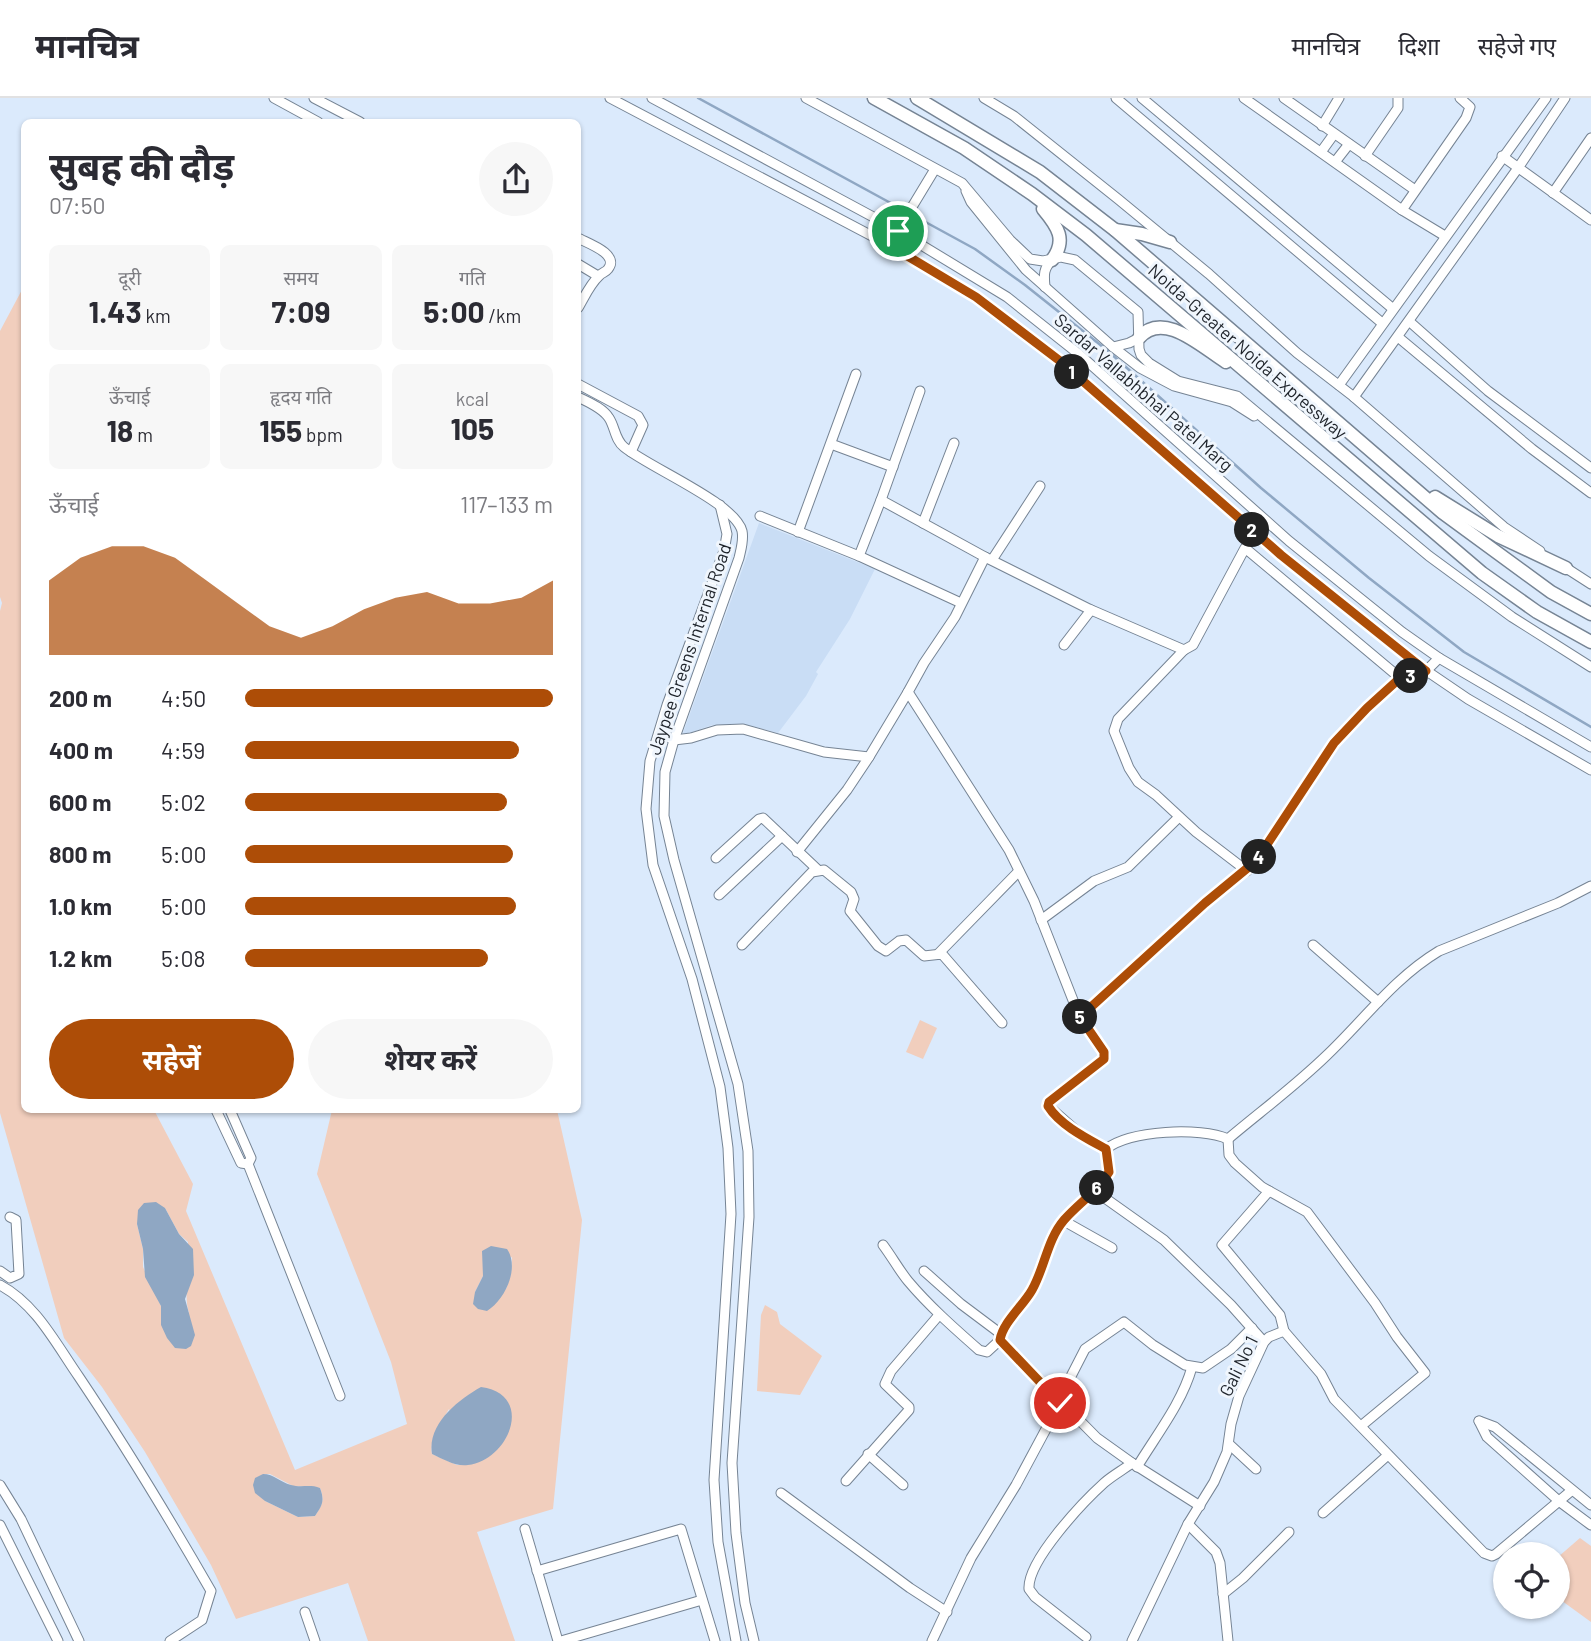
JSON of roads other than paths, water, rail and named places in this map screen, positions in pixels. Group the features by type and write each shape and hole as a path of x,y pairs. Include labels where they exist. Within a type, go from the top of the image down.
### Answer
{"highway":[{"name":"Noida-Greater Noida Expressway","path":"874,98 964,148 1032,194 1107,253 1482,573 1537,612 1591,642"},
{"name":"Noida-Greater Noida Expressway","path":"917,98 1040,172 1115,230 1443,513 1551,592 1591,614"},
{"path":"1032,194 1051,218 1061,238 1059,251 1052,261"},
{"path":"1115,230 1170,242"},
{"path":"1139,338 1150,327 1159,326 1181,333 1256,380"},
{"path":"1402,477 1498,536 1566,568"}],"street":[{"path":"274,98 312,119"},
{"path":"314,98 354,119"},
{"name":"Sardar Vallabhbhai Patel Marg","path":"610,98 889,245 976,297 1060,361 1281,555 1426,671 1468,699 1591,770"},
{"name":"Sardar Vallabhbhai Patel Marg","path":"652,98 900,227 1007,297 1080,355 1289,541 1402,632 1439,658 1591,747"},
{"path":"806,98 962,183 1010,240 1030,259 1052,261 1068,258 1080,262 1134,307 1139,319 1141,355 1163,373 1193,386 1237,396 1429,556 1512,617 1591,667"},
{"path":"984,98 1014,116 1170,242 1504,527 1591,584"},
{"path":"1116,98 1382,323"},
{"path":"1142,98 1392,308"},
{"path":"1244,98 1402,210 1445,236"},
{"path":"1284,98 1415,190"},
{"path":"1322,126 1339,98"},
{"path":"1365,156 1398,108 1398,98"},
{"path":"1402,210 1469,112 1467,103 1460,98"},
{"path":"1339,385 1546,98"},
{"path":"1354,397 1565,98"},
{"path":"1321,152 1334,134"},
{"path":"1553,193 1591,138"},
{"path":"1335,162 1349,144"},
{"path":"1502,156 1591,220"},
{"path":"889,245 935,169"},
{"path":"962,183 971,202 1009,251 1045,287 1140,368 1174,386 1232,402 1271,426"},
{"path":"581,240 609,257 608,269 598,276 581,303"},
{"path":"1045,287 1045,267 1052,261"},
{"path":"581,266 598,276"},
{"path":"1409,322 1498,399 1591,468"},
{"path":"1398,337 1522,442 1591,493"},
{"path":"1114,347 1139,338"},
{"path":"798,532 856,374"},
{"path":"581,386 638,415 643,425 631,452"},
{"path":"859,556 920,391"},
{"name":"Jaypee Greens Internal Road","path":"581,399 610,418 621,444 639,459 719,505 734,516 742,530 743,544 665,772 664,816 738,1084 748,1151 749,1217 732,1463 736,1532 745,1603 754,1641"},
{"path":"923,523 954,443"},
{"path":"831,444 893,467"},
{"path":"797,852 848,790 989,558 1040,486"},
{"path":"881,500 1091,610 1184,650"},
{"name":"Jaypee Greens Internal Road","path":"719,505 727,534 724,551 650,761 646,809 653,865 692,979 716,1073 728,1147 731,1214 713,1480 718,1542 733,1640"},
{"path":"760,516 859,556 961,603"},
{"path":"1247,870 1210,843 1133,775 1114,727 1118,719 1184,650 1193,645 1245,548 1400,678"},
{"path":"1064,645 1091,610"},
{"path":"1080,1017 1205,903 1247,870 1267,847 1334,743 1367,708 1400,678 1426,671 1439,658"},
{"path":"908,692 1009,849 1080,1017 1104,1052 1104,1059 1049,1102 1048,1106 1081,1135 1106,1149"},
{"path":"659,733 674,740 717,730 743,729 824,752 869,757"},
{"path":"1041,920 1094,881 1128,867 1179,817"},
{"path":"716,858 761,818 765,818 818,870 829,873 852,892 854,899 850,911 883,950 889,950 899,941 906,940 928,957 939,953 1019,872"},
{"path":"719,895 782,836"},
{"path":"742,945 807,877 818,870"},
{"path":"1228,1139 1326,1056 1422,961 1439,951 1558,903 1591,886"},
{"path":"665,900 684,895"},
{"path":"1313,945 1378,1002"},
{"path":"939,953 947,958 1002,1023"},
{"path":"217,1113 241,1163 248,1164"},
{"path":"231,1113 251,1158 248,1164 340,1396"},
{"path":"1106,1149 1139,1135 1181,1133 1228,1139"},
{"path":"1228,1139 1231,1160 1269,1191 1307,1212 1375,1303 1396,1337 1425,1373 1361,1426"},
{"path":"883,1245 906,1278 939,1315 982,1351 989,1350 1033,1289 1052,1238 1063,1221 1095,1191 1109,1172 1106,1149"},
{"path":"1095,1191 1164,1240 1264,1342"},
{"path":"1269,1191 1222,1245 1280,1315 1284,1331 1321,1374 1329,1392 1488,1555 1496,1554 1572,1490"},
{"path":"0,1271 10,1278 19,1275 16,1220 9,1217"},
{"path":"1063,1221 1112,1248"},
{"path":"925,1271 1000,1337 1060,1403 1097,1438 1200,1506"},
{"path":"0,1284 25,1301 56,1343 148,1481 211,1591 202,1620 170,1641"},
{"path":"846,1481 909,1410 886,1381 891,1371 939,1315"},
{"path":"932,1641 971,1558 1016,1485 1060,1403 1085,1349 1124,1322 1185,1365 1203,1368 1230,1349 1252,1328"},
{"name":"Gali No 1","path":"1132,1641 1188,1524 1214,1482 1229,1444 1231,1424 1239,1396 1264,1342 1284,1331"},
{"path":"1096,1641 1085,1639 1031,1593 1029,1580 1044,1549 1102,1485 1135,1465 1182,1395 1192,1367"},
{"path":"718,1390 737,1390"},
{"path":"1591,1505 1495,1427 1479,1421 1487,1437 1560,1502 1591,1525"},
{"path":"1229,1444 1256,1469"},
{"path":"869,1454 903,1485"},
{"path":"1324,1513 1388,1455"},
{"path":"0,1485 21,1519 79,1641"},
{"path":"780,1493 947,1612"},
{"path":"1188,1524 1216,1552 1220,1563 1228,1641"},
{"path":"0,1525 58,1641"},
{"path":"525,1529 560,1641 702,1600"},
{"path":"537,1571 681,1529 715,1641"},
{"path":"1223,1594 1289,1532"},
{"path":"305,1612 315,1641"}],"waterway":[{"path":"698,98 975,249 1108,351 1261,488 1369,578 1464,652 1591,727"}]}
